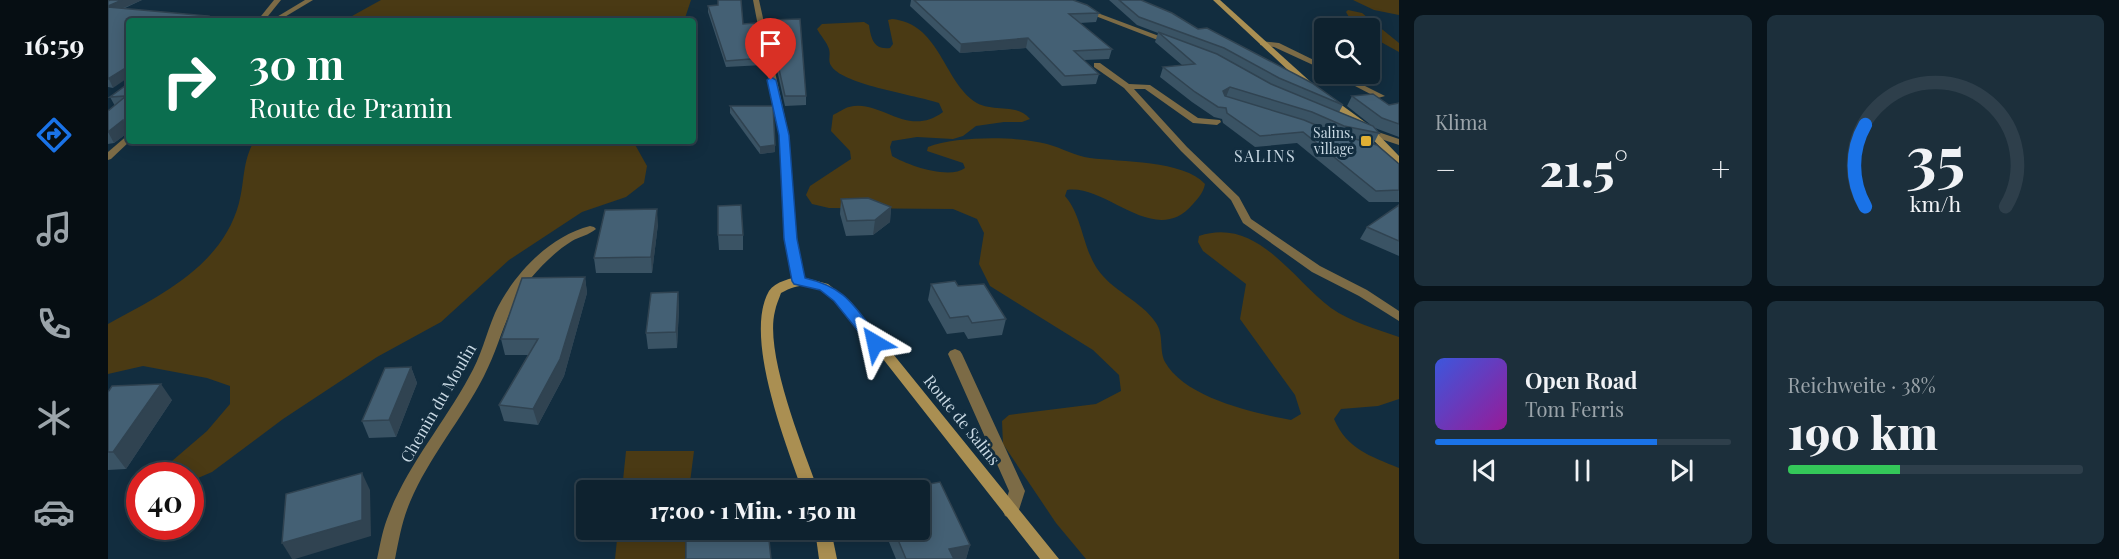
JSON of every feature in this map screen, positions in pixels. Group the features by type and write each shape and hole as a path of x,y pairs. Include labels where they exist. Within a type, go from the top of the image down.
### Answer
{"street":[{"path":"263,18 278,0"},
{"path":"278,18 310,0"},
{"path":"756,0 784,135 789,229 799,281 782,285 774,293 770,306 768,339 774,383 807,480"},
{"path":"1057,0 1179,45"},
{"path":"1216,0 1313,88 1372,133 1397,159"},
{"path":"1263,43 1279,47 1314,63"},
{"path":"1096,65 1127,86 1184,149 1235,199 1247,221 1316,269 1363,293 1399,317"},
{"path":"1356,84 1381,96"},
{"path":"1127,86 1147,87 1196,121 1217,122"},
{"path":"1348,125 1399,142"},
{"path":"108,157 126,140"},
{"path":"1378,153 1397,159"},
{"name":"Chemin du Moulin","path":"387,559 395,519 423,464 476,376 510,298 543,257 572,234 590,230"},
{"name":"Route de Salins","path":"799,281 824,287 847,305 1050,559"},
{"path":"955,354 1017,490 1011,511"},
{"path":"825,540 828,559"}],"shaded area":[{"path":"381,0 691,0 685,18 348,18"},
{"path":"1353,0 1399,0 1399,15 1374,10"},
{"path":"1348,10 1362,13 1368,18 1350,18 1346,12"},
{"path":"892,19 920,30 930,40 961,89 971,99 978,104 1017,111 1030,119 1022,122 976,126 963,136 953,139 917,137 892,141 890,147 892,156 899,160 928,170 958,171 965,168 963,163 927,151 928,147 940,143 987,138 1034,141 1079,156 1167,166 1195,176 1205,184 1193,204 1178,216 1163,220 1147,218 1082,191 1067,190 1065,196 1079,221 1096,267 1110,283 1150,315 1160,332 1165,362 1175,375 1188,385 1222,402 1259,413 1291,420 1301,414 1295,395 1240,319 1246,284 1203,251 1198,242 1199,236 1220,232 1239,235 1256,243 1272,254 1331,308 1355,321 1399,337 1399,399 1378,406 1341,409 1334,419 1339,429 1353,445 1399,468 1399,559 1086,559 1056,523 1003,444 1002,421 1009,415 1096,404 1121,391 1119,375 1093,350 990,286 979,264 984,233 977,219 953,209 829,208 812,204 806,195 810,186 851,159 850,151 831,131 833,115 847,108 860,106 906,120 917,121 930,119 943,112 939,103 851,79 832,67 829,61 828,46 817,29 822,24 864,22 869,25 872,39 877,45 890,48 893,44 888,20"},
{"path":"1380,28 1399,43 1399,52 1380,42"},
{"path":"252,144 635,144 647,166 644,183 626,197 582,212 509,260 441,322 377,357 283,419 212,472 204,475 204,462 172,461 207,431 230,404 230,386 207,378 143,366 108,374 108,324 168,290 204,261 219,244 231,225 239,203 246,164"},
{"path":"626,451 694,451 690,480 623,480"},
{"path":"617,540 686,540 685,559 615,559"}],"building":[{"path":"110,0 122,0 108,6"},
{"path":"718,0 741,0 743,24 756,23 763,58 726,61 708,6 718,5"},
{"path":"914,0 1073,0 1099,13 1069,14 1112,49 1074,51 1099,74 1065,76 1028,38 961,44"},
{"path":"1119,0 1141,0 1172,13 1198,29 1207,28 1312,83 1343,105 1279,78 1224,48 1139,17"},
{"path":"108,7 208,16 205,18 126,18 126,68 108,79"},
{"path":"800,19 806,96 785,96 768,20"},
{"path":"1158,32 1217,54 1271,84 1373,126 1379,133 1344,126 1312,112 1230,87 1223,91 1225,96 1304,120 1337,134 1377,145 1399,164 1399,190 1376,191 1303,132 1260,136 1227,113 1226,108 1218,107 1163,67 1195,64"},
{"path":"126,85 126,96 110,97"},
{"path":"1373,94 1389,105 1399,103 1399,124 1382,118 1352,96"},
{"path":"126,96 126,131 123,120 108,132 108,111"},
{"path":"730,106 773,106 775,145 760,147"},
{"path":"868,198 891,207 875,220 847,221 841,199"},
{"path":"741,205 743,235 718,235 718,206"},
{"path":"1399,205 1399,241 1367,227"},
{"path":"657,209 651,257 594,258 605,210"},
{"path":"585,277 560,359 533,409 499,405 538,339 501,339 522,278"},
{"path":"955,281 958,286 984,284 1006,319 972,323 968,316 950,318 931,284"},
{"path":"678,292 676,332 646,333 651,293"},
{"path":"411,367 389,420 362,421 385,368"},
{"path":"161,384 113,452 108,452 108,392 112,386"},
{"path":"362,473 362,520 282,543 286,494"},
{"path":"940,482 970,545 949,549 954,559 906,559 898,540 930,540 930,484"},
{"path":"686,540 769,540 771,559 686,559"}],"place":[{"name":"Salins, village","path":"1366,141"}],"district":[{"name":"SALINS","path":"1265,156"}],"route":[{"path":"771,80 784,135 790,239 794,267 799,281 815,283 831,291 856,315 875,343"}]}
